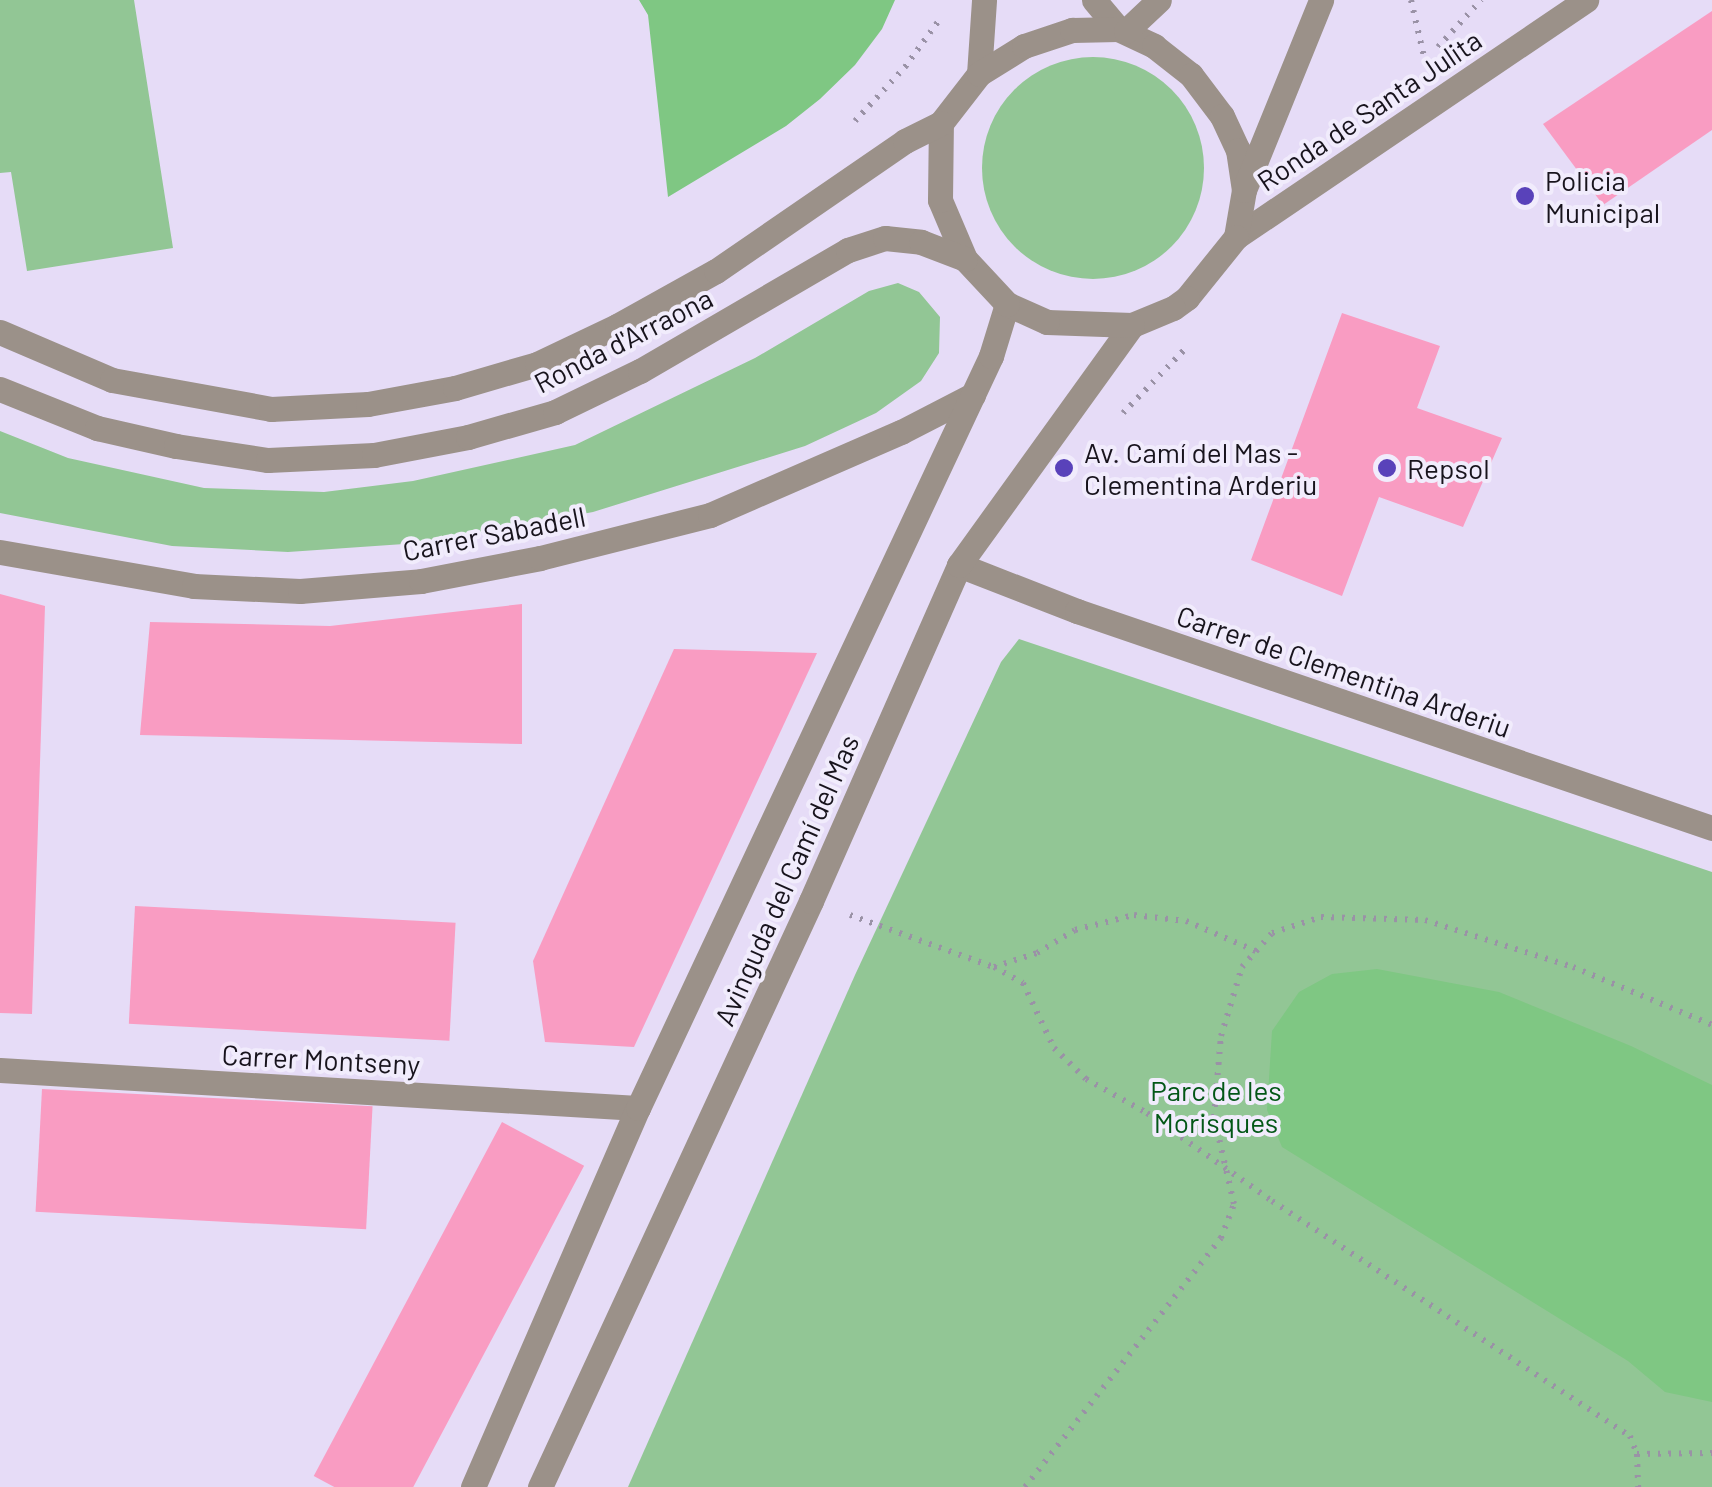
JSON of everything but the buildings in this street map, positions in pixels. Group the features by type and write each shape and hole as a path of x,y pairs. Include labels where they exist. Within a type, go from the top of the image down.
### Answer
{"street":[{"path":"979,74 984,0"},
{"path":"1094,0 1122,30 1190,75 1222,116 1238,150 1244,190"},
{"path":"1159,0 1122,30 1056,35 1024,46 979,74 941,123 940,200 964,259 1007,304 1047,322 1132,326 1186,298 1236,237 1244,190 1320,0"},
{"name":"Ronda de Santa Julita","path":"1236,237 1586,0"},
{"name":"Ronda d'Arraona","path":"0,332 112,380 271,409 368,404 456,388 537,364 617,326 716,270 905,141 941,123"},
{"name":"Ronda d'Arraona","path":"0,389 97,428 176,446 268,460 374,455 468,437 556,412 640,371 848,250 884,238 920,242 964,259"},
{"name":"Avinguda del Camí del Mas","path":"474,1487 638,1108 973,395 1007,304"},
{"name":"Avinguda del Camí del Mas","path":"540,1487 811,901 959,565 1132,326"},
{"name":"Carrer Sabadell","path":"0,552 194,586 300,591 421,581 540,558 710,515 902,432 973,395"},
{"name":"Carrer de Clementina Arderiu","path":"959,565 1078,611 1712,828"},
{"name":"Carrer Montseny","path":"0,1070 638,1108"}],"path":[{"path":"1412,0 1425,62 1481,0"},
{"path":"849,128 904,68 945,12"},
{"path":"811,901 994,967 1022,983 1054,1048 1086,1079 1147,1113 1630,1436 1637,1454 1638,1487"},
{"path":"994,967 1037,953 1075,930 1134,915 1186,921 1256,951"},
{"path":"1024,1487 1221,1238 1234,1204 1214,1116 1221,1036 1242,966 1272,933 1321,917 1425,920 1574,967 1712,1025"},
{"path":"1637,1454 1712,1453"}],"green space":[{"path":"0,0 134,0 173,248 27,271 11,172 0,173"},
{"path":"639,0 895,0 882,29 855,65 820,99 786,126 668,197 648,15"},
{"path":"1093,57 1135,66 1171,90 1195,126 1204,168 1195,210 1171,246 1135,270 1093,279 1051,270 1015,246 991,210 982,168 991,126 1015,90 1051,66"},
{"path":"898,283 919,292 940,317 939,353 921,381 876,413 805,446 593,512 433,542 288,552 172,546 0,513 0,431 68,458 204,488 324,492 413,481 575,445 755,358 869,291"},
{"name":"Parc de les Morisques","path":"1019,639 1712,872 1712,1487 628,1487 855,975 1001,662"},
{"path":"1377,969 1499,992 1631,1046 1712,1085 1712,1402 1665,1392 1628,1361 1282,1147 1267,1110 1272,1031 1299,992 1332,974"}],"place":[{"name":"Policia Municipal","path":"1525,196"},
{"name":"Av. Camí del Mas - Clementina Arderiu","path":"1064,468"},
{"name":"Repsol","path":"1387,468"}]}
